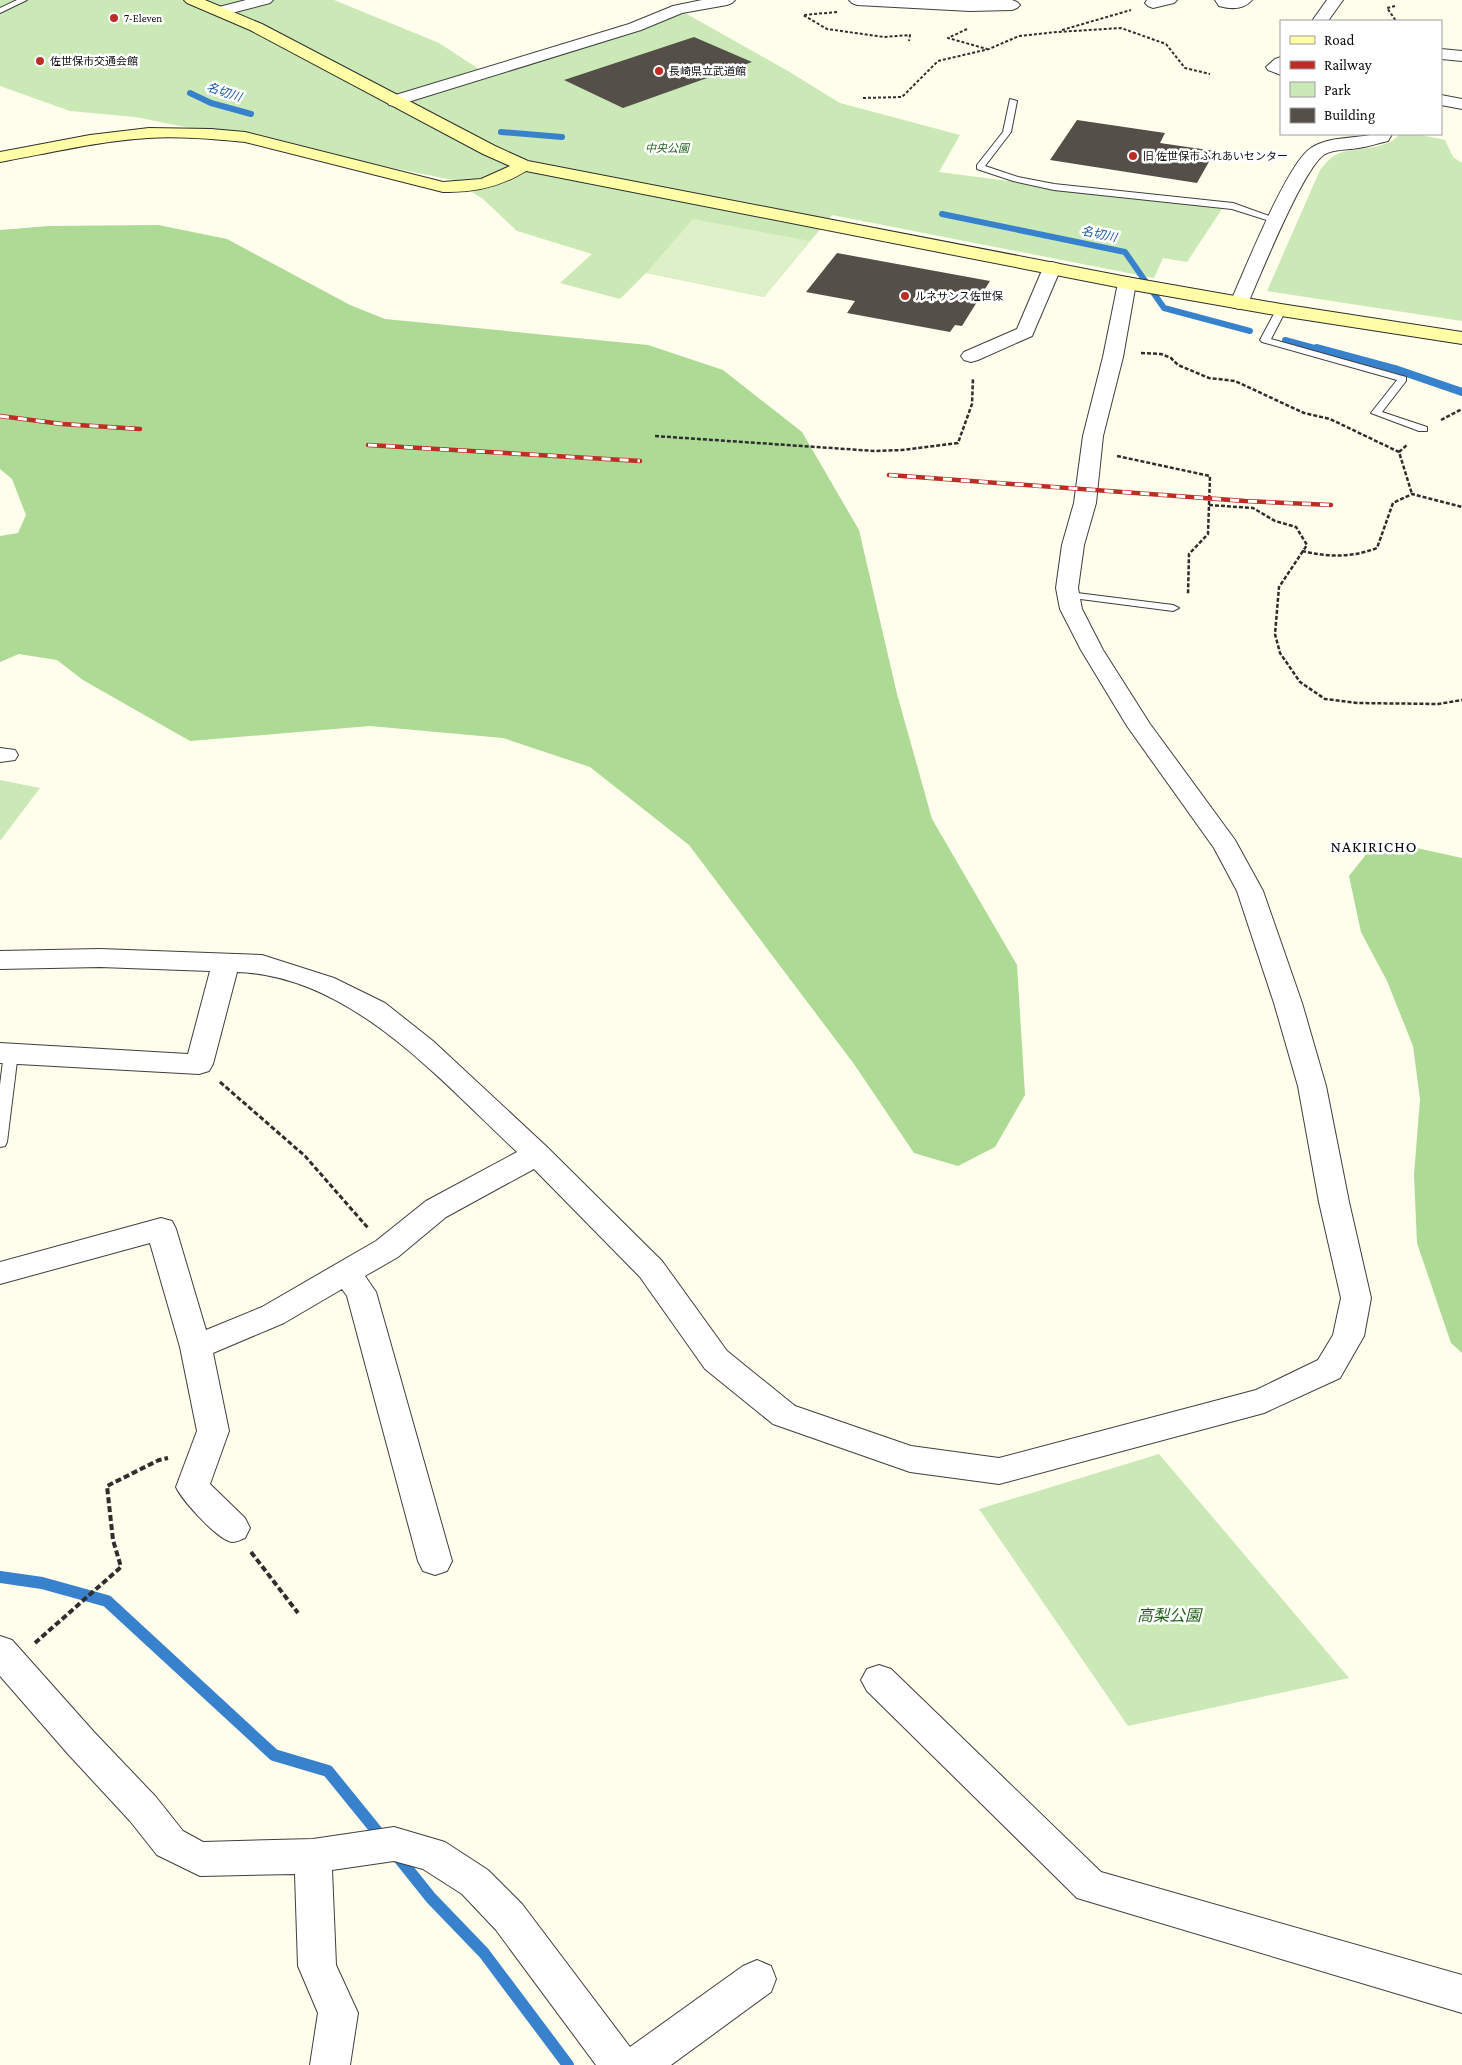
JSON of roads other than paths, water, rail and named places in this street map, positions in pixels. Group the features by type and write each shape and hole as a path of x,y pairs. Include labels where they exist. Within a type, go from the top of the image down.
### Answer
{"street":[{"path":"192,0 220,10 256,27 489,150 523,165 1130,283 1282,310 1462,338"},
{"path":"220,10 265,0"},
{"path":"395,101 635,26 678,9 727,0"},
{"path":"857,0 970,6 1012,5"},
{"path":"1153,3 1169,0"},
{"path":"1223,0 1224,3 1235,4 1244,0"},
{"path":"1321,20 1335,0"},
{"path":"1442,54 1462,56"},
{"path":"1280,63 1274,68 1280,70"},
{"path":"1442,100 1462,104"},
{"path":"0,157 90,140 170,132 245,137 443,187 463,188 486,184 502,179 523,165"},
{"path":"1239,302 1276,220 1304,166 1316,152 1328,146 1359,143 1383,135"},
{"path":"971,356 1025,332 1052,268"},
{"path":"0,960 100,958 262,964 324,984 374,1010 423,1048 537,1154 651,1269 716,1360 784,1415 910,1459 998,1471 1264,1400 1329,1369 1348,1336 1356,1298 1334,1202 1312,1086 1288,1003 1250,891 1231,855 1139,726 1092,650 1071,609 1067,588 1073,545 1085,503 1092,451 1130,283"},
{"path":"6,1053 199,1064 226,962"},
{"path":"196,1347 273,1314 387,1249 436,1209 537,1154"},
{"path":"0,1273 161,1228 196,1347 213,1431 192,1487 233,1528"},
{"path":"346,1272 361,1292 435,1561"},
{"path":"5,1658 143,1809 170,1843 200,1859 313,1856 394,1844 432,1854 474,1882 509,1917 620,2065"},
{"path":"879,1680 1090,1886 1462,1994"},
{"path":"313,1856 317,1966 338,2013 330,2065"},
{"path":"638,2065 757,1979"}],"lane":[{"path":"0,11 23,0"},
{"path":"1013,101 1007,132 980,167 1016,179 1054,187 1233,206 1276,220"},
{"path":"1282,310 1265,340 1404,379 1376,413 1423,429"},
{"path":"1069,595 1173,608"},
{"path":"0,1142 6,1053"}],"waterway":[{"name":"名切川","path":"190,93 211,103 251,114"},
{"name":"名切川","path":"501,132 562,137"},
{"name":"名切川","path":"942,214 1125,252 1164,308 1250,331"},
{"name":"名切川","path":"1285,340 1322,350"},
{"name":"名切川","path":"1317,348 1395,369 1462,392"},
{"path":"0,1577 42,1583 107,1601 274,1755 328,1771 384,1840"},
{"path":"395,1853 431,1898 484,1953 568,2065"}],"railway":[{"path":"0,416 62,424 140,429"},
{"path":"368,445 640,461"},
{"path":"889,475 1245,501 1331,505"}],"place":[{"name":"7-Eleven","path":"114,18"},
{"name":"佐世保市交通会館","path":"40,61"},
{"name":"長崎県立武道館","path":"659,71"},
{"name":"旧 佐世保市ふれあいセンター","path":"1133,156"},
{"name":"ルネサンス佐世保","path":"905,296"}],"district":[{"name":"NAKIRICHO","path":"1374,846"}],"park label":[{"name":"中央公園","path":"667,148"},
{"name":"高梨公園","path":"1169,1615"}]}
